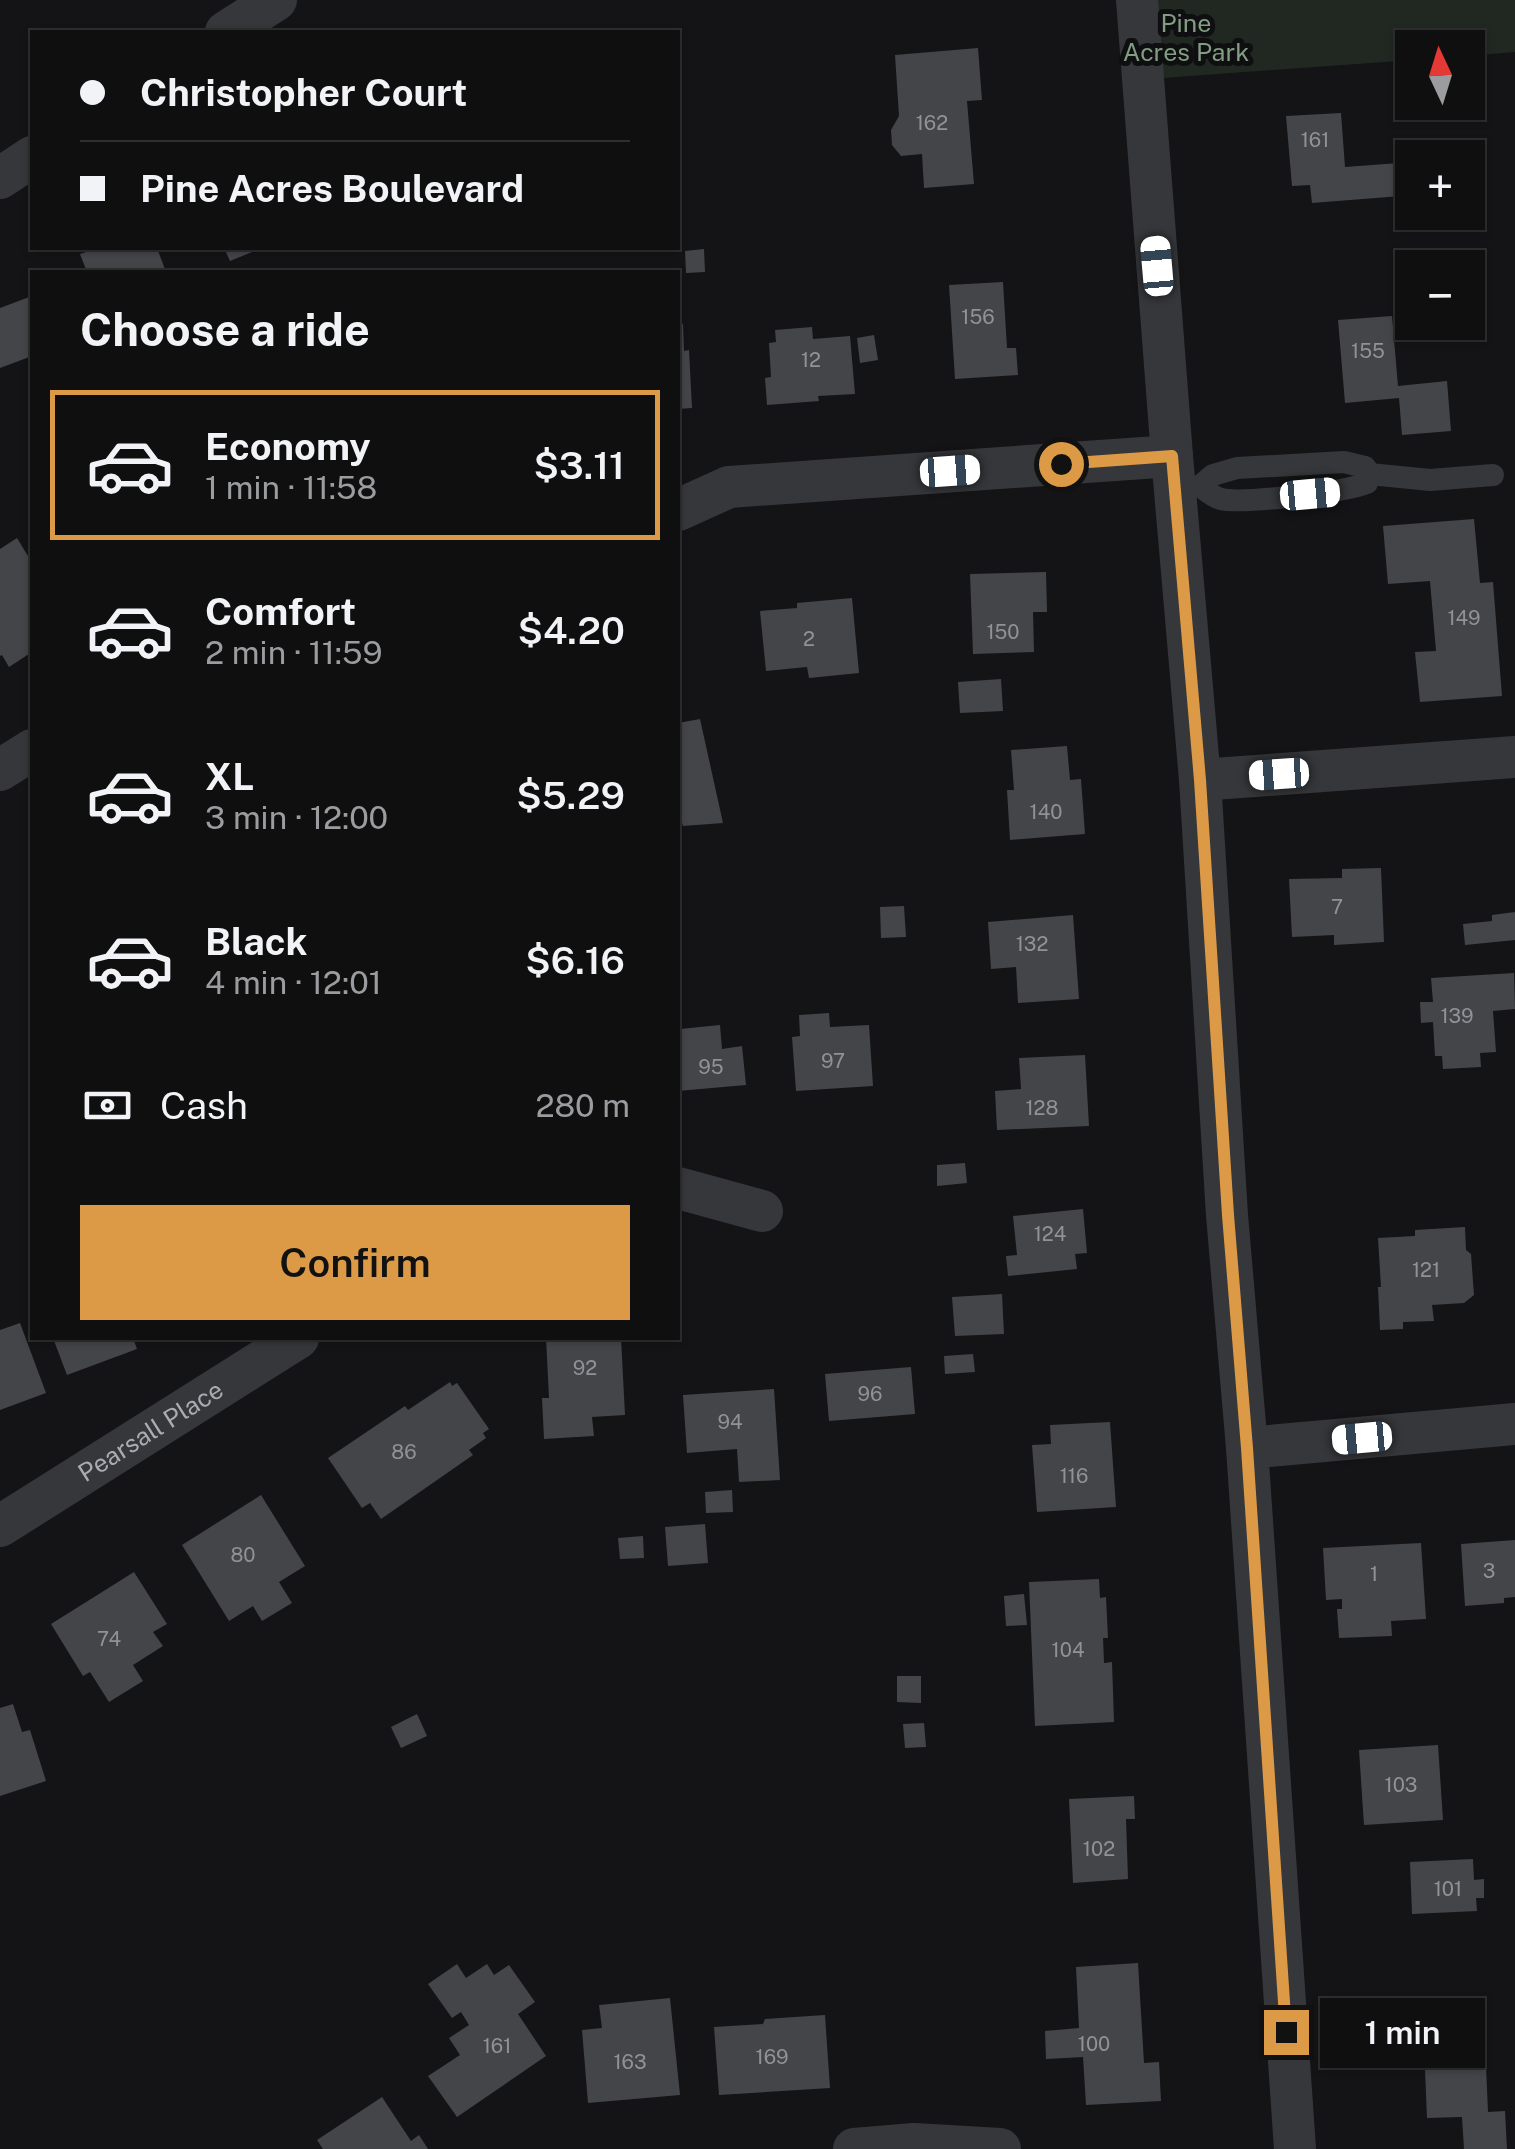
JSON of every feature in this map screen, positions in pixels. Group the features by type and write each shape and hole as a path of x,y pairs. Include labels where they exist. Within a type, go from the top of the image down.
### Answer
{"street":[{"path":"229,30 276,0"},
{"path":"1136,0 1182,477 1228,1215 1294,2149"},
{"path":"0,178 30,158"},
{"path":"680,509 728,487 1182,477"},
{"path":"0,770 30,751"},
{"path":"1200,780 1515,757"},
{"path":"680,1189 762,1211"},
{"name":"Pearsall Place","path":"0,1526 295,1340"},
{"path":"1247,1448 1515,1424"},
{"path":"854,2149 914,2144 1000,2149"}],"lane":[{"path":"1182,477 1214,475 1237,468 1344,462 1365,467 1370,474 1430,480 1492,475"}],"green space":[{"name":"Pine Acres Park","path":"1144,0 1515,0 1515,52 1485,55 1485,30 1395,30 1395,61 1149,79"}],"building":[{"path":"978,48 982,100 967,101 974,184 924,188 922,154 901,156 892,145 891,130 899,116 895,55"},
{"path":"1341,113 1345,167 1395,163 1395,196 1312,203 1310,185 1292,186 1286,116"},
{"path":"704,249 705,272 686,273 685,251"},
{"path":"93,250 158,250 165,270 86,270 80,254"},
{"path":"225,250 257,250 230,261"},
{"path":"1003,282 1007,348 1016,348 1018,375 955,379 949,285"},
{"path":"30,297 30,357 0,368 0,308"},
{"path":"1392,316 1398,386 1447,381 1451,431 1402,435 1399,398 1345,403 1338,320"},
{"path":"683,324 684,351 689,350 692,408 680,409"},
{"path":"812,327 813,339 850,336 855,394 767,405 765,378 771,377 769,343 776,342 775,330"},
{"path":"874,335 878,360 860,363 857,338"},
{"path":"1474,519 1480,583 1493,582 1502,696 1420,702 1415,652 1436,651 1430,581 1388,584 1383,526"},
{"path":"17,538 30,559 30,653 9,667 0,656 0,549"},
{"path":"1046,572 1047,612 1033,612 1034,652 973,654 970,574"},
{"path":"852,598 859,673 809,678 807,667 766,671 760,611"},
{"path":"1001,679 1003,711 960,713 958,682"},
{"path":"700,719 723,823 683,826 680,723"},
{"path":"1067,746 1070,780 1081,779 1085,834 1010,840 1007,790 1014,790 1011,750"},
{"path":"1381,868 1384,942 1334,945 1334,935 1292,937 1289,879 1342,878 1342,869"},
{"path":"904,906 906,937 881,938 880,907"},
{"path":"1515,912 1515,940 1465,945 1463,924 1492,921 1492,915"},
{"path":"1073,915 1079,999 1018,1003 1016,967 991,969 988,922"},
{"path":"1514,973 1515,1009 1493,1011 1496,1052 1480,1053 1481,1067 1443,1069 1442,1056 1435,1056 1433,1022 1421,1023 1420,1002 1433,1002 1431,978"},
{"path":"829,1013 830,1027 869,1025 873,1086 796,1091 792,1037 800,1036 799,1015"},
{"path":"720,1025 722,1049 742,1046 746,1085 680,1091 680,1029"},
{"path":"1085,1055 1089,1126 997,1130 995,1091 1021,1089 1019,1058"},
{"path":"965,1163 967,1183 937,1186 937,1165"},
{"path":"1083,1209 1087,1253 1075,1254 1077,1269 1008,1276 1006,1256 1017,1255 1013,1216"},
{"path":"1465,1227 1474,1295 1464,1303 1432,1305 1434,1321 1403,1322 1403,1329 1380,1330 1378,1238 1415,1236 1415,1230"},
{"path":"1002,1294 1004,1334 955,1336 952,1297"},
{"path":"20,1323 46,1393 0,1410 0,1330"},
{"path":"54,1340 134,1340 137,1349 67,1375"},
{"path":"546,1340 621,1340 625,1415 592,1417 594,1436 544,1439 542,1398 549,1398"},
{"path":"973,1354 975,1372 945,1374 944,1356"},
{"path":"911,1367 915,1414 829,1421 825,1374"},
{"path":"450,1382 452,1386 457,1383 489,1429 483,1433 486,1438 469,1450 473,1455 381,1519 370,1503 362,1508 328,1458 405,1406 408,1410"},
{"path":"774,1389 780,1480 739,1482 737,1449 687,1453 683,1395"},
{"path":"1110,1422 1116,1507 1037,1512 1032,1445 1051,1444 1050,1425"},
{"path":"732,1490 733,1512 706,1513 705,1492"},
{"path":"261,1495 305,1566 279,1582 292,1603 262,1621 253,1606 229,1621 182,1545"},
{"path":"705,1524 708,1563 668,1566 665,1527"},
{"path":"643,1536 644,1558 620,1559 618,1538"},
{"path":"1515,1540 1515,1597 1504,1598 1504,1603 1465,1606 1461,1544"},
{"path":"1421,1543 1426,1619 1391,1621 1392,1636 1339,1638 1337,1609 1342,1609 1342,1599 1326,1600 1323,1548"},
{"path":"134,1572 167,1624 153,1632 163,1646 133,1665 143,1681 109,1702 90,1672 83,1676 51,1624"},
{"path":"1099,1579 1100,1598 1106,1597 1108,1638 1103,1638 1104,1663 1112,1662 1114,1722 1035,1726 1029,1582"},
{"path":"1024,1594 1027,1625 1006,1626 1004,1596"},
{"path":"897,1676 921,1676 921,1703 897,1702"},
{"path":"13,1704 22,1732 30,1730 46,1781 0,1796 0,1708"},
{"path":"417,1714 427,1736 401,1748 391,1727"},
{"path":"924,1723 926,1747 905,1748 903,1724"},
{"path":"1438,1745 1443,1820 1364,1825 1359,1750"},
{"path":"1134,1796 1135,1819 1126,1819 1128,1879 1073,1883 1069,1799"},
{"path":"1473,1859 1474,1880 1484,1879 1484,1898 1476,1898 1477,1911 1412,1914 1410,1862"},
{"path":"1138,1963 1144,2063 1159,2062 1161,2101 1086,2105 1083,2057 1046,2059 1045,2031 1079,2028 1076,1967"},
{"path":"457,1964 466,1978 487,1964 494,1975 509,1965 535,2002 518,2014 546,2056 457,2117 428,2076 460,2055 449,2038 469,2025 461,2012 452,2018 428,1984"},
{"path":"670,1998 680,2095 588,2103 582,2030 602,2028 599,2005"},
{"path":"825,2015 830,2088 719,2095 714,2027"},
{"path":"1485,2043 1488,2112 1505,2111 1507,2149 1464,2149 1462,2117 1427,2118 1424,2046"},
{"path":"382,2097 411,2141 419,2135 428,2149 323,2149 317,2140"}],"route":[{"path":"1061,464 1172,456 1200,780 1286,2032"}]}
